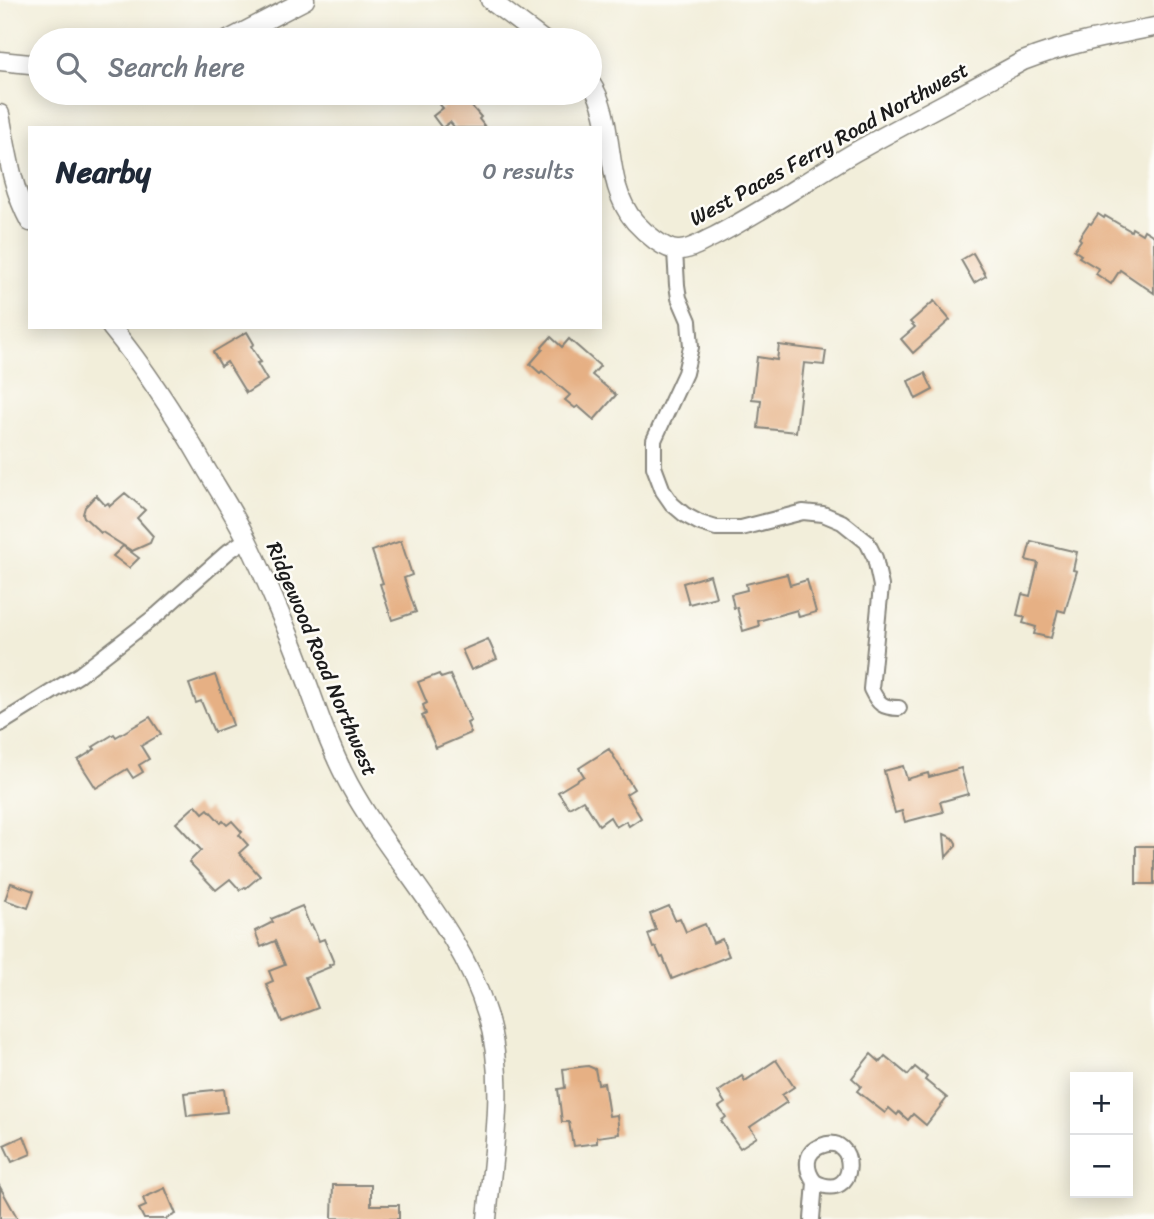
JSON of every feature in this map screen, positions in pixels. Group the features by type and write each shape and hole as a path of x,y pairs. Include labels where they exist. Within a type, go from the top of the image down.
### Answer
{"street":[{"path":"251,28 304,0"},
{"path":"490,0 527,28"},
{"name":"West Paces Ferry Road Northwest","path":"601,105 616,185 624,206 645,232 675,251 688,249 727,229 855,152 1023,61 1081,42 1154,27"},
{"path":"0,61 28,64"},
{"path":"0,114 10,164 28,218"},
{"path":"675,251 677,285 688,321 691,347 685,373 654,440 654,467 663,491 672,504 685,515 716,528 741,528 803,512 823,514 842,522 867,542 875,558 881,586 871,689 875,699 881,704 889,708 899,708"},
{"name":"Ridgewood Road Northwest","path":"113,329 158,388 247,539 266,579 348,782 374,827 459,947 476,981 488,1016 496,1057 498,1099 487,1219"},
{"path":"0,724 79,675 158,614 229,551 247,539"},
{"path":"812,1219 815,1182"}],"building":[{"path":"440,105 470,105 481,117 479,119 484,126 453,126 450,122 440,126 433,116 443,108"},
{"path":"1098,214 1131,231 1132,228 1142,234 1144,230 1154,236 1154,293 1120,270 1111,284 1096,274 1099,269 1079,257 1081,255 1074,250 1089,223 1091,224"},
{"path":"973,253 986,276 974,283 961,260"},
{"path":"934,301 950,320 913,353 901,339 915,327 910,322"},
{"path":"247,332 254,344 251,346 261,362 257,363 267,380 246,393 227,362 221,366 213,352"},
{"path":"551,337 562,347 569,339 600,366 592,375 616,395 594,420 578,406 575,408 565,400 570,395 530,364"},
{"path":"779,345 826,351 824,365 804,363 796,432 758,428 761,400 752,399 757,357 777,360"},
{"path":"925,373 933,390 916,399 908,381"},
{"path":"125,493 145,510 137,518 153,536 150,543 132,551 101,533 83,514 85,507 96,495 105,505 108,503 110,506"},
{"path":"401,541 412,575 404,578 416,612 392,620 372,551"},
{"path":"1031,541 1077,552 1073,570 1077,571 1065,612 1058,610 1051,638 1034,634 1036,627 1023,623 1025,617 1017,615 1022,594 1030,596 1038,563 1026,560"},
{"path":"123,546 139,558 129,568 113,556"},
{"path":"787,574 790,585 807,580 816,612 799,617 797,610 758,621 759,626 743,631 731,594 747,590 746,584"},
{"path":"710,575 716,597 689,604 683,583"},
{"path":"488,639 497,659 471,670 462,650"},
{"path":"439,674 441,678 450,675 471,721 467,723 471,733 436,748 422,716 426,714 423,705 427,703 418,682"},
{"path":"215,675 233,725 214,732 201,701 196,703 189,684"},
{"path":"150,717 161,734 141,746 149,759 139,765 143,772 133,778 127,769 96,788 78,760 114,734 116,737"},
{"path":"609,749 634,789 626,794 641,818 629,826 626,821 616,827 610,817 599,825 583,800 569,808 558,792 584,776 579,768"},
{"path":"903,766 907,779 928,773 929,777 961,768 968,794 940,802 943,812 905,822 902,811 895,813 884,771"},
{"path":"196,805 203,813 208,809 221,823 223,821 227,825 232,821 242,832 239,835 248,845 239,853 260,876 246,888 240,890 230,879 216,890 189,862 201,850 176,823"},
{"path":"944,834 953,838 956,843 946,857"},
{"path":"1136,846 1154,846 1154,884 1136,884"},
{"path":"11,883 34,891 28,908 5,900"},
{"path":"302,906 319,941 324,939 334,963 305,977 318,1008 282,1022 266,984 273,981 269,971 285,965 275,941 261,947 255,931 273,922 271,919"},
{"path":"669,906 675,920 680,918 686,932 705,924 713,943 722,939 729,956 672,979 663,957 661,958 656,947 653,948 648,934 656,930 650,914"},
{"path":"871,1054 880,1062 885,1056 908,1075 915,1067 927,1077 925,1080 947,1098 926,1125 913,1114 908,1120 889,1108 885,1113 857,1091 861,1086 852,1078"},
{"path":"776,1060 794,1087 782,1095 787,1102 750,1127 757,1137 740,1148 721,1121 726,1117 719,1107 725,1103 718,1092 742,1076 745,1081"},
{"path":"588,1066 595,1069 598,1084 604,1083 609,1116 617,1115 619,1134 597,1137 597,1143 574,1146 569,1122 562,1122 558,1089 565,1088 563,1069"},
{"path":"224,1089 227,1112 187,1116 184,1093"},
{"path":"24,1136 31,1154 12,1162 4,1145"},
{"path":"333,1185 371,1185 371,1205 399,1205 399,1219 332,1218"},
{"path":"0,1187 18,1219 0,1219"},
{"path":"165,1188 176,1214 166,1219 144,1219 139,1209 146,1206 143,1198"}]}
